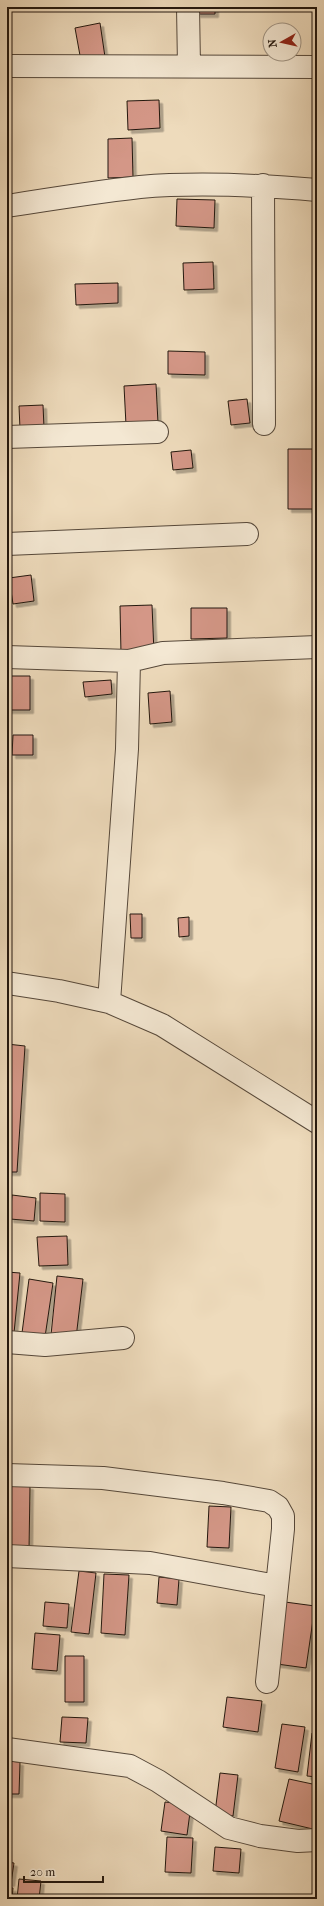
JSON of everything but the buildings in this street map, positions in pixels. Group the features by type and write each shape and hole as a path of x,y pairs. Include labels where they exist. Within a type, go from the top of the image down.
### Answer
{"street":[{"path":"188,7 189,66"},
{"path":"7,66 317,67"},
{"path":"7,206 141,187 189,185 263,185 317,190"},
{"path":"263,185 264,424"},
{"path":"7,436 157,432"},
{"path":"7,544 247,534"},
{"path":"7,658 129,661 163,654 317,647"},
{"path":"108,1002 127,749 129,661"},
{"path":"7,984 59,991 108,1002 162,1026 317,1122"},
{"path":"7,1342 45,1345 123,1338"},
{"path":"7,1475 103,1478 223,1493 269,1501 278,1507 283,1516 267,1682"},
{"path":"7,1556 150,1563 277,1586"},
{"path":"7,1749 130,1766 158,1781 229,1828 260,1836 298,1841 317,1840"}]}
